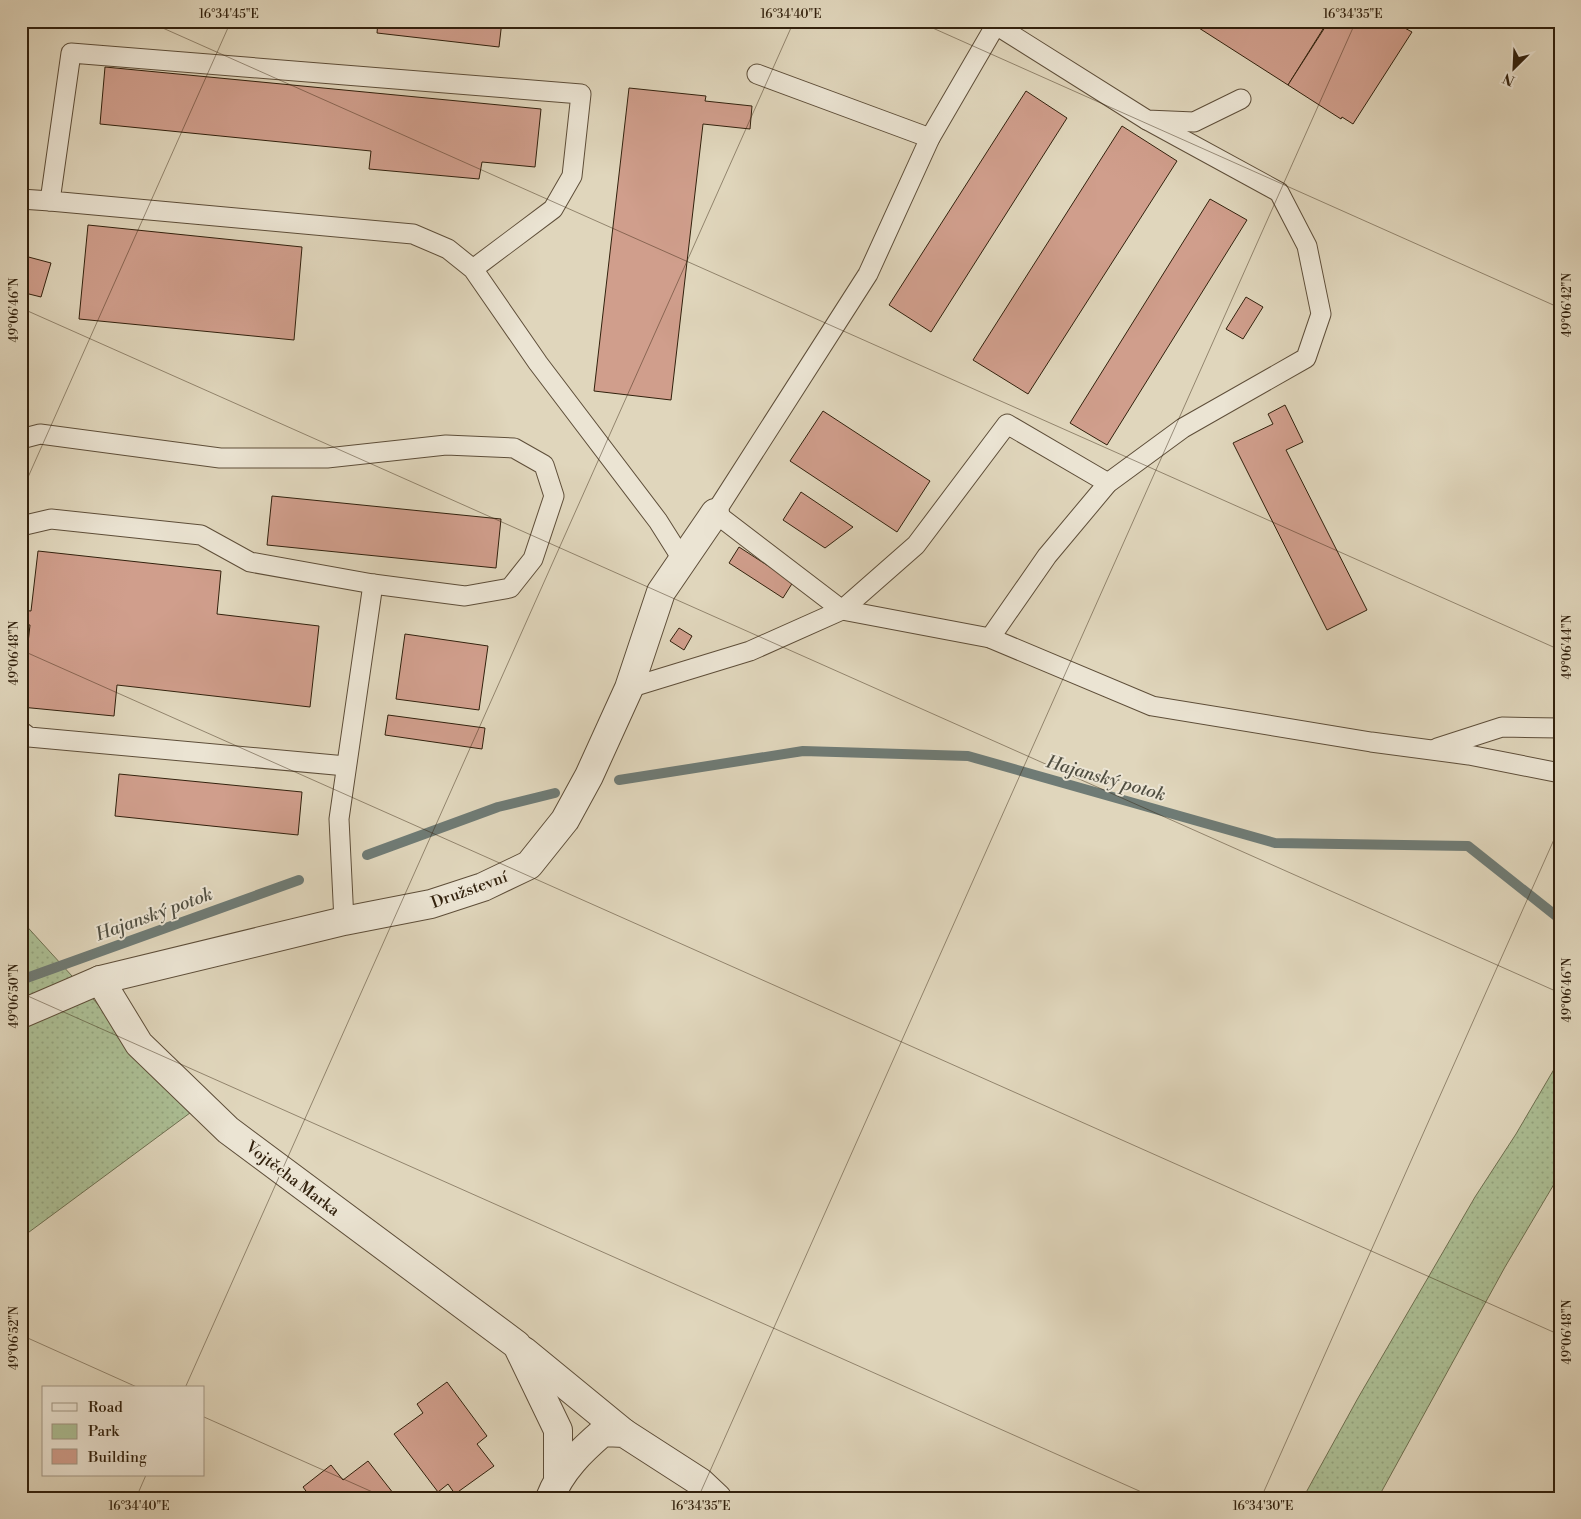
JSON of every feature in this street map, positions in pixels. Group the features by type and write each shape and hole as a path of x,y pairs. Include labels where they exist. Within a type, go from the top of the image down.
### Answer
{"street":[{"name":"Družstevní","path":"21,1014 100,980 344,921 431,904 483,887 529,865 565,820 589,776 629,688 661,592 715,513"},
{"name":"Vojtěcha Marka","path":"100,980 139,1044 228,1130 517,1345 624,1433 700,1482 717,1498"},
{"name":"Vojtěcha Marka","path":"517,1345 558,1430 554,1488"},
{"name":"Vojtěcha Marka","path":"554,1488 586,1446 603,1432 624,1433"}],"lane":[{"path":"990,638 1047,556 1108,483 1184,428 1306,358 1321,314 1307,246 1279,192 1147,120 997,23 930,138 868,274 715,513 842,610 990,638 1152,706 1371,742 1432,750 1560,773"},
{"path":"50,201 71,53 581,94 572,176 552,209 473,269"},
{"path":"757,74 930,138"},
{"path":"1147,120 1194,122 1241,99"},
{"path":"21,199 413,234 448,249 473,269 538,363 658,521 682,559"},
{"path":"629,688 750,651 842,610 916,545 1007,424 1108,483"},
{"path":"21,439 40,434 220,458 327,458 446,445 514,448 544,465 554,496 533,559 510,588 465,596 373,584 250,562 202,535 51,519 21,526"},
{"path":"344,921 339,819 373,584"},
{"path":"1432,750 1502,727 1560,728"},
{"path":"21,731 29,737 346,766"}],"green space":[{"path":"21,920 194,1110 21,1238"},
{"path":"1560,1059 1560,1174 1505,1267 1378,1498 1303,1498 1358,1398 1475,1197 1516,1134"}],"building":[{"path":"378,21 502,21 499,47 377,33"},
{"path":"1188,21 1311,21 1323,29 1288,85"},
{"path":"1329,21 1404,21 1401,26 1412,32 1353,124 1342,117 1341,119 1288,85"},
{"path":"105,67 541,109 535,167 482,162 479,179 369,169 371,151 100,124"},
{"path":"629,88 706,96 705,101 752,106 750,129 703,124 671,400 594,391"},
{"path":"1026,91 1067,118 931,332 889,305"},
{"path":"1122,126 1177,161 1028,394 973,360"},
{"path":"1210,199 1247,220 1107,445 1070,423"},
{"path":"88,225 302,247 294,340 79,319"},
{"path":"21,255 51,263 41,297 21,292"},
{"path":"1246,297 1263,307 1243,339 1226,329"},
{"path":"1285,405 1303,442 1286,450 1367,610 1327,630 1233,443 1273,424 1268,414"},
{"path":"823,411 930,481 897,532 790,461"},
{"path":"801,492 853,527 825,548 783,520"},
{"path":"272,496 501,519 496,568 267,545"},
{"path":"739,547 793,582 783,598 729,563"},
{"path":"38,551 221,571 217,614 319,626 310,707 117,685 114,716 21,707 30,625 21,624 21,610 31,611"},
{"path":"679,628 692,636 684,650 670,641"},
{"path":"405,634 488,646 479,710 396,699"},
{"path":"388,715 485,728 482,749 385,735"},
{"path":"119,774 302,792 298,835 115,816"},
{"path":"447,1382 487,1436 477,1444 494,1466 455,1494 448,1484 438,1492 394,1434 423,1413 417,1404"},
{"path":"368,1461 397,1498 311,1498 303,1487 331,1465 343,1480"}],"waterway":[{"name":"Hajanský potok","path":"619,780 803,751 968,756 1275,843 1468,846 1560,919"},
{"name":"Hajanský potok","path":"367,855 498,807 555,793"},
{"name":"Hajanský potok","path":"21,980 299,880"}]}
